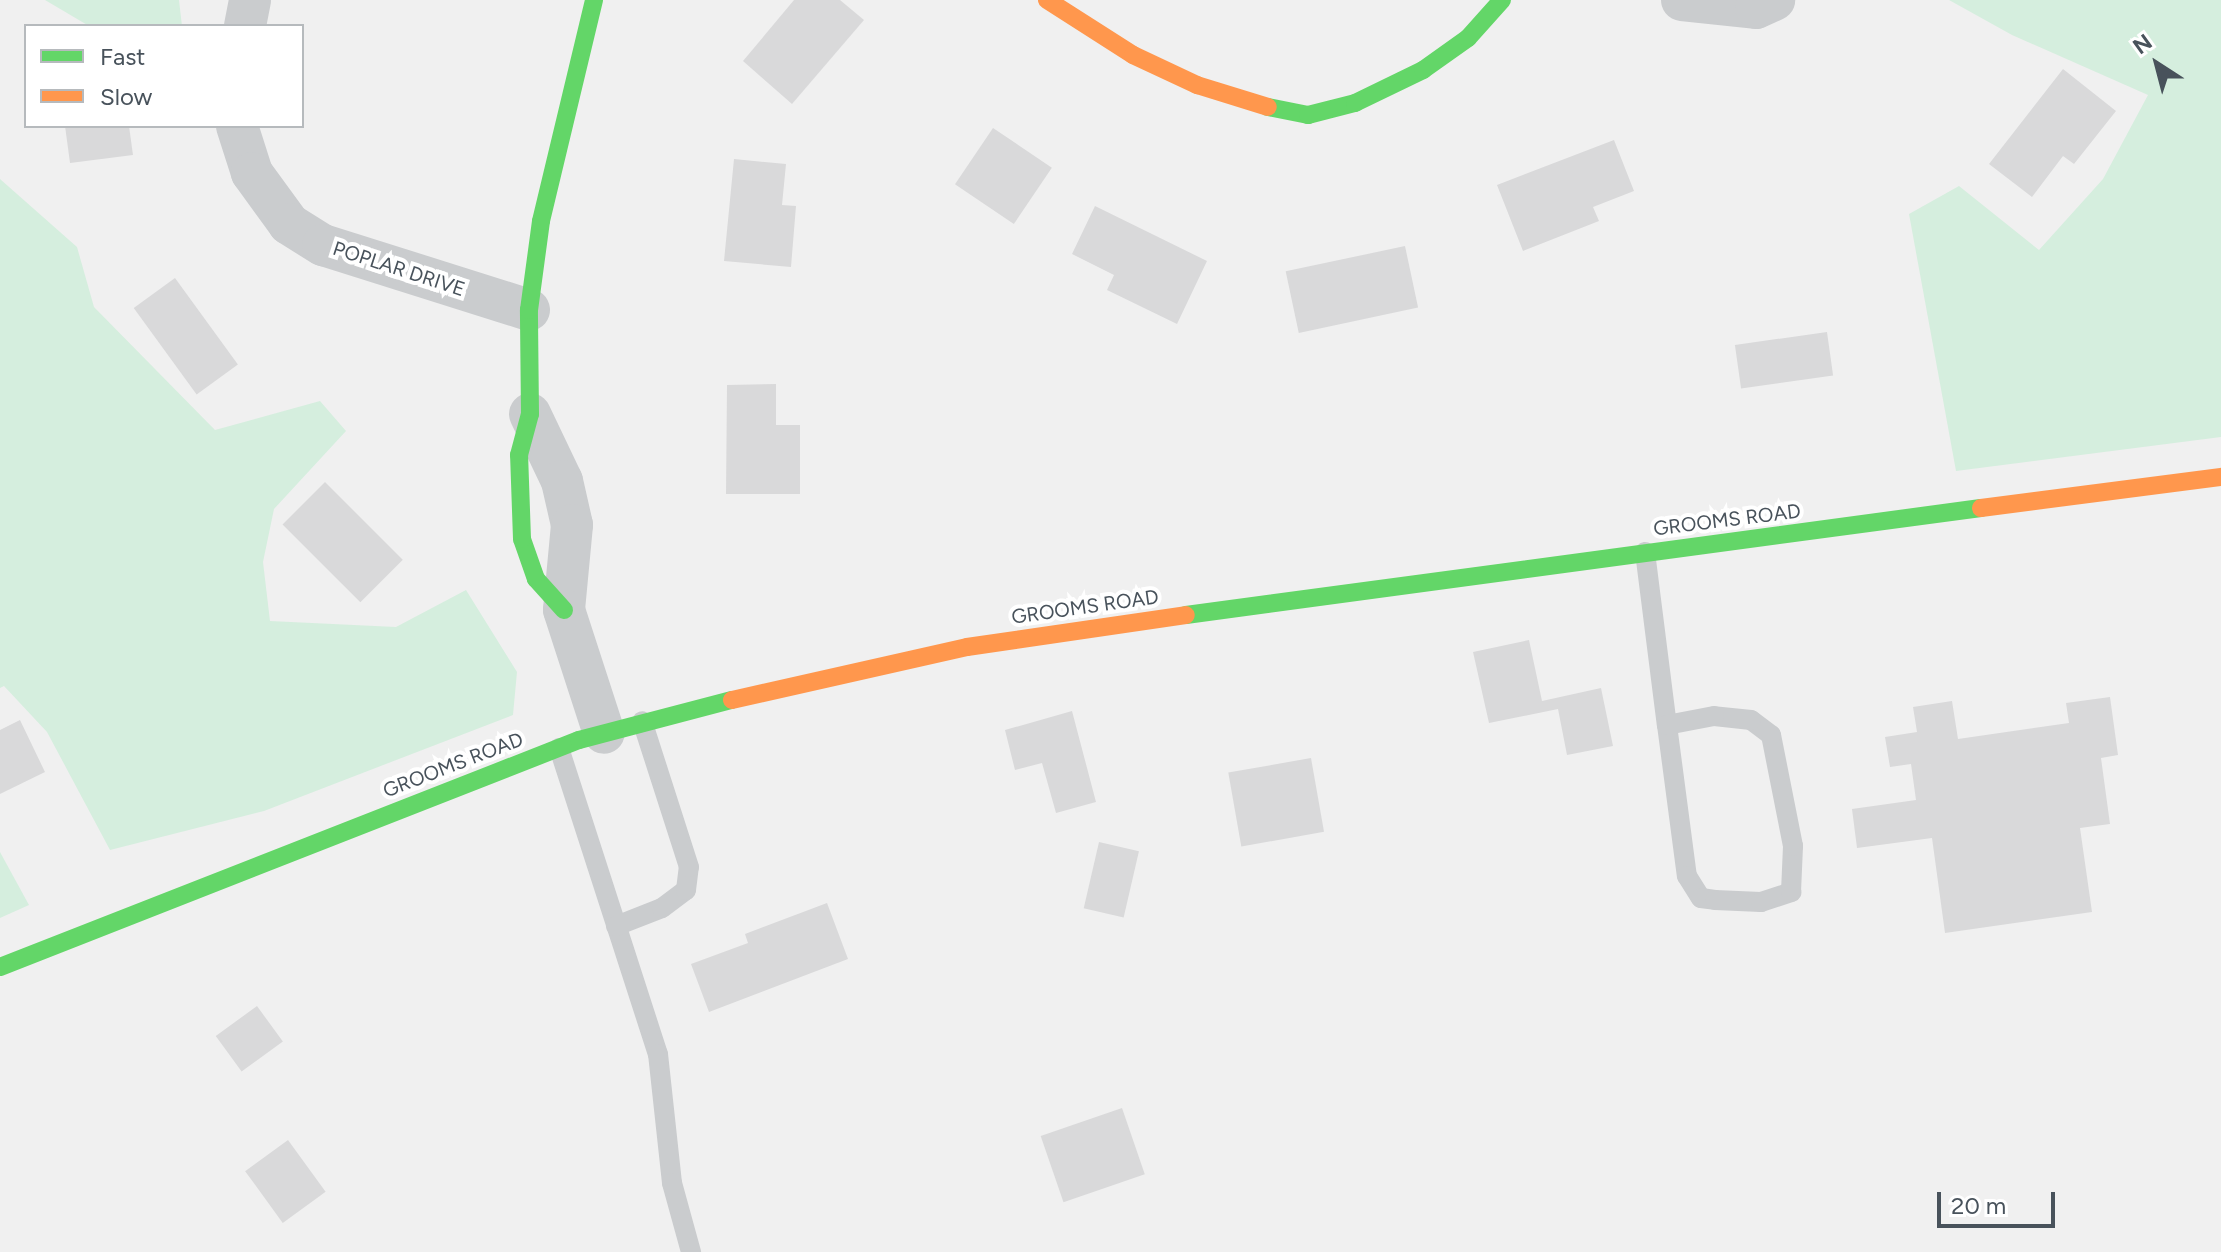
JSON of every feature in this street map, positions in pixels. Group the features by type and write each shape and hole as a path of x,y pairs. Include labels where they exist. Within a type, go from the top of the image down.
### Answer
{"street":[{"path":"245,24 250,0"},
{"path":"594,0 541,221 529,310 530,414 562,481 572,525 564,610 623,727"},
{"path":"1047,0 1133,55 1197,85 1250,104 1308,115 1355,103 1423,70 1468,38 1502,0"},
{"path":"1682,0 1756,8 1774,0"},
{"name":"POPLAR DRIVE","path":"238,128 252,173 289,224 312,238 529,310"},
{"name":"GROOMS ROAD","path":"0,967 559,748 623,727 967,647 1645,552 2221,477"}],"lane":[{"path":"1645,552 1667,725 1687,876 1701,898 1761,902 1791,892 1793,846 1771,735 1751,720 1714,716 1667,725"},
{"path":"616,926 662,908 686,890 689,867 623,727"},
{"path":"559,748 658,1054 672,1183 691,1252"}],"green space":[{"path":"45,0 179,0 182,24 86,24"},
{"path":"1949,0 2221,0 2221,437 1956,471 1909,214 1959,186 2039,250 2103,179 2148,95 2012,35"},
{"path":"0,179 77,247 94,307 215,430 320,401 346,431 274,509 263,562 270,621 396,627 466,590 517,672 513,715 264,811 110,850 47,732 4,686 0,688"},
{"path":"0,852 29,905 0,918"}],"building":[{"path":"794,0 840,0 864,20 792,104 743,61"},
{"path":"2063,69 2116,111 2074,164 2063,156 2032,197 1989,164"},
{"path":"65,128 129,128 133,155 70,163"},
{"path":"993,128 1052,168 1014,224 955,184"},
{"path":"1614,140 1634,191 1593,207 1599,221 1523,251 1497,185"},
{"path":"734,159 786,164 782,205 796,206 791,267 724,261"},
{"path":"1095,206 1207,261 1177,324 1107,290 1114,275 1072,254"},
{"path":"1405,246 1418,308 1299,333 1286,271"},
{"path":"175,278 238,365 197,395 134,308"},
{"path":"1827,332 1833,376 1741,389 1735,345"},
{"path":"776,384 776,425 800,425 800,494 726,494 727,385"},
{"path":"325,482 403,560 360,602 283,524"},
{"path":"1529,640 1542,701 1601,688 1613,746 1567,755 1558,709 1489,723 1473,652"},
{"path":"2110,697 2118,755 2101,758 2110,824 2080,828 2092,912 1945,933 1932,838 1857,848 1852,809 1916,800 1911,764 1890,767 1885,737 1917,732 1913,707 1952,701 1958,739 2069,723 2066,703"},
{"path":"1072,711 1096,802 1056,813 1042,763 1015,770 1005,730"},
{"path":"20,720 45,772 0,794 0,730"},
{"path":"1311,758 1324,832 1241,846 1228,773"},
{"path":"1099,842 1139,851 1124,917 1084,908"},
{"path":"827,903 848,959 709,1012 691,964 748,943 745,934"},
{"path":"257,1006 283,1042 242,1072 216,1036"},
{"path":"1122,1108 1145,1174 1063,1202 1041,1136"},
{"path":"288,1140 326,1192 283,1223 245,1171"}],"traffic: fast":[{"path":"564,610 536,579 522,539 519,455 530,414 529,310 541,221 594,0"},
{"path":"1268,107 1308,115 1355,103 1423,70 1468,38 1502,0"},
{"path":"1186,615 1981,508"},
{"path":"0,967 579,740 732,700"}],"traffic: slow":[{"path":"1047,0 1133,55 1197,85 1268,107"},
{"path":"1981,508 2221,477"},
{"path":"732,700 967,647 1186,615"}]}
